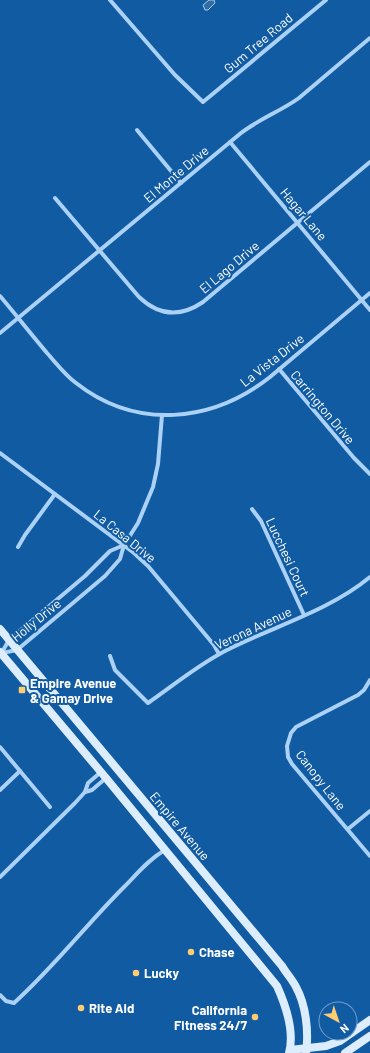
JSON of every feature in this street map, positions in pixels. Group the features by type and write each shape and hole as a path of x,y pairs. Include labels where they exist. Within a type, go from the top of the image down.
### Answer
{"main road":[{"name":"Empire Avenue","path":"0,629 282,966 296,987 305,1017 308,1038 307,1051"},
{"name":"Empire Avenue","path":"0,653 103,775 276,986 288,1014 291,1034 290,1051"},
{"path":"103,775 111,771 131,794 146,805"},
{"path":"290,1051 307,1051 340,1041 370,1020"},
{"path":"345,1053 370,1036"}],"street":[{"name":"Gum Tree Road","path":"110,0 175,75 203,102 326,0"},
{"name":"El Monte Drive","path":"0,333 248,127 287,107 370,38"},
{"path":"136,130 181,183"},
{"name":"Hagar Lane","path":"230,142 370,310"},
{"name":"El Lago Drive","path":"55,198 139,298 148,306 159,310 183,312 194,308 203,302 370,162"},
{"name":"La Vista Drive","path":"0,296 62,370 81,387 109,403 129,410 162,415 190,414 206,411 226,404 242,396 257,387 370,293"},
{"name":"Carrington Drive","path":"279,369 354,458 370,474"},
{"name":"Holly Drive","path":"0,653 17,650 105,576 120,559 124,545 138,523 153,487 158,464 162,415"},
{"name":"La Casa Drive","path":"0,453 124,545 148,566 214,645 219,654"},
{"path":"18,547 55,494"},
{"name":"Lucchesi Court","path":"252,509 261,521 304,615"},
{"name":"Holly Drive","path":"0,653 8,640 85,576 110,551 124,545"},
{"name":"Verona Avenue","path":"110,656 115,670 148,703 219,654 346,594 370,576"},
{"name":"Canopy Lane","path":"370,680 358,696 296,727 291,733 287,746 288,757 292,764 370,856"},
{"path":"0,747 50,807"},
{"path":"0,790 20,771"},
{"path":"0,877 85,792 88,783 103,775"},
{"path":"85,792 92,790 103,775"},
{"path":"348,829 370,811"},
{"path":"0,995 6,1001 14,1003 58,960 104,907 148,862 165,850"}],"water":[{"path":"209,0 214,0 215,3 208,10 205,10 203,5"}],"place":[{"name":"Empire Avenue & Gamay Drive","path":"22,690"},
{"name":"Chase","path":"191,952"},
{"name":"Lucky","path":"136,973"},
{"name":"Rite Aid","path":"81,1008"},
{"name":"California Fitness 24/7","path":"255,1017"}]}
